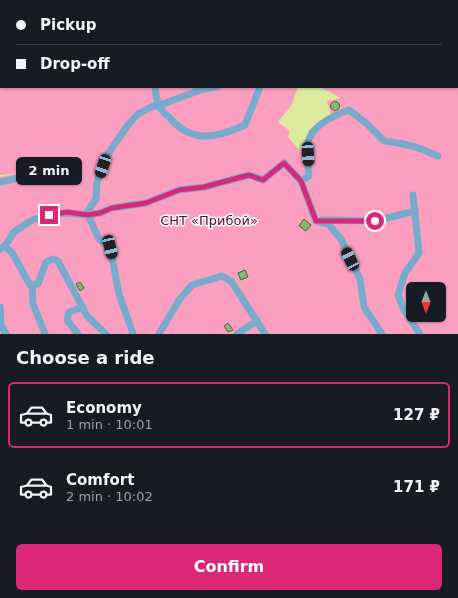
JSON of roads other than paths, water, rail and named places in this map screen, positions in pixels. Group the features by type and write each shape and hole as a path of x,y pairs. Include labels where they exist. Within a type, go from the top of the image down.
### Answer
{"lane":[{"path":"155,88 158,105 174,124 193,135 210,136 230,132 245,125 260,88"},
{"path":"134,334 119,294 110,247 99,239 87,212 96,199 97,182 105,158 128,125 138,114 150,107 210,88"},
{"path":"301,181 309,176 309,139 318,126 338,114 349,110 366,123 384,141 402,142 422,148 438,156"},
{"path":"45,334 34,304 32,285 30,285 13,254 2,248 14,232 32,220 67,212 88,215 100,213 112,208 146,203 179,190 204,187 249,175 263,180 284,163 301,181 316,221"},
{"path":"0,182 40,173 50,174"},
{"path":"413,195 419,253 405,273 398,295 404,310 420,334"},
{"path":"316,221 375,221 415,212"},
{"path":"316,221 328,224 340,239 360,279 364,307 382,334"},
{"path":"32,285 38,284 46,262 53,259 58,261 87,316 106,334"},
{"path":"159,334 179,300 192,285 222,276 231,281 265,334"},
{"path":"0,307 1,325 6,334"},
{"path":"78,334 67,320 69,312 83,307"},
{"path":"237,334 257,321"}],"park label":[{"name":"СНТ «Прибой»","path":"209,220"}]}
